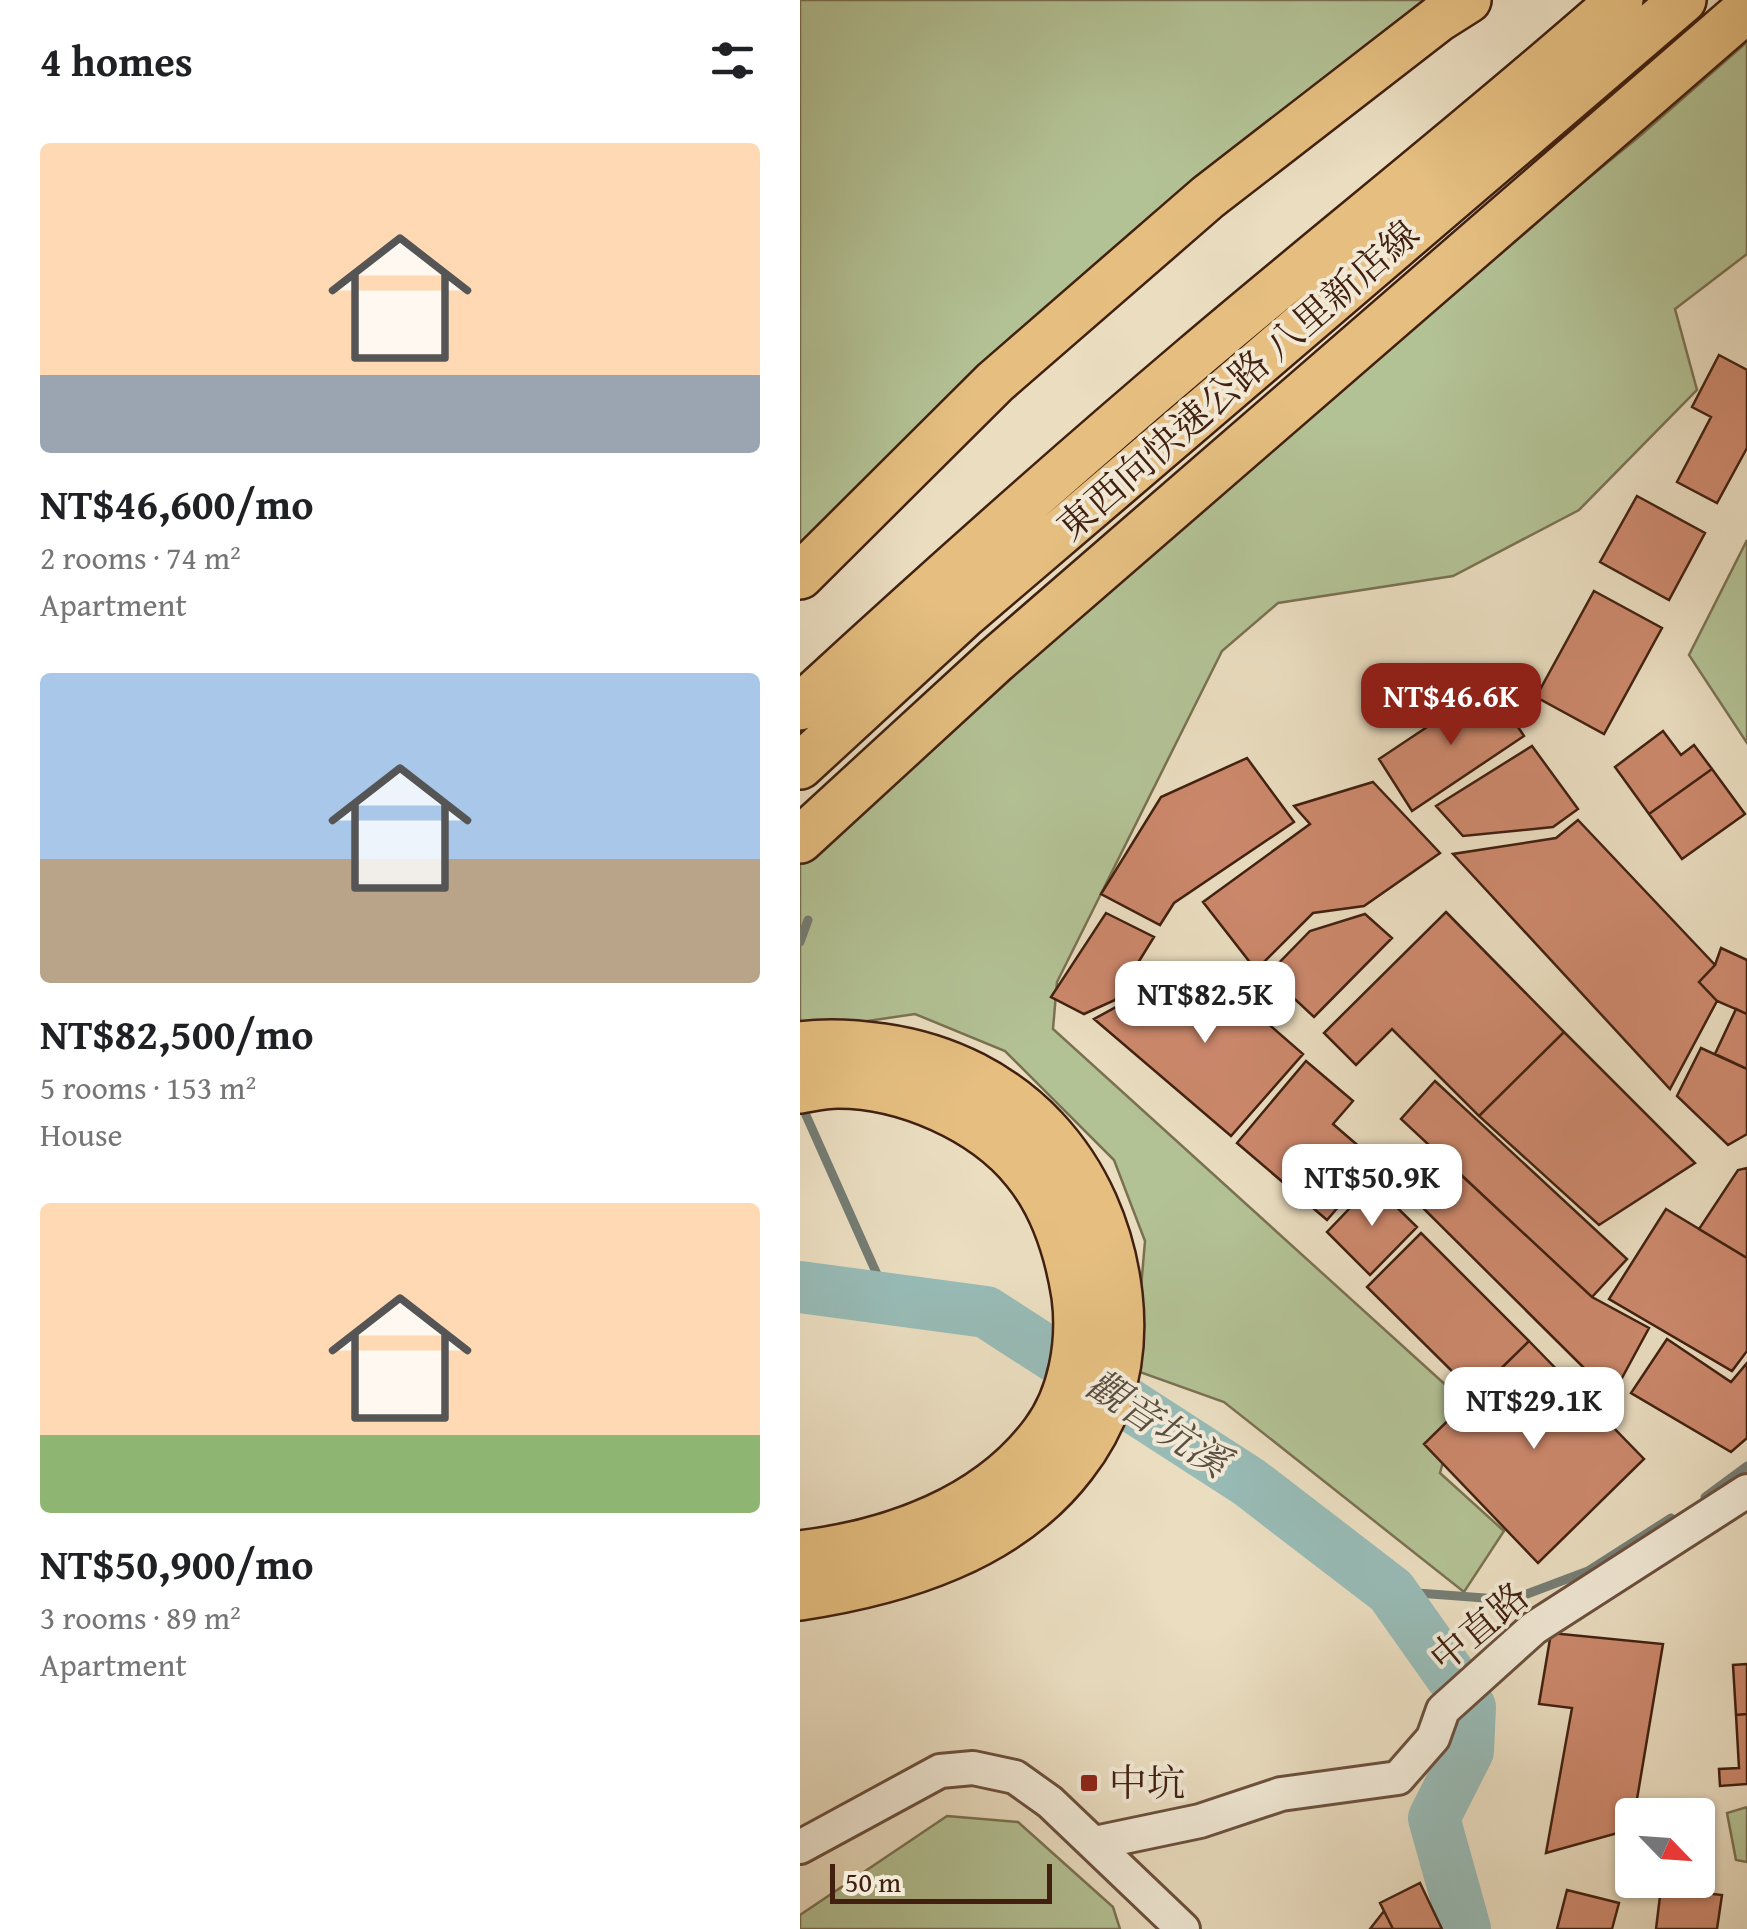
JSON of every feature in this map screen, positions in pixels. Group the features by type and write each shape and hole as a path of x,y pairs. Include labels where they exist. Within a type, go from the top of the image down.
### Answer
{"highway":[{"path":"800,576 995,382 1208,196 1468,0"},
{"name":"東西向快速公路 八里新店線","path":"800,707 935,582 1192,358 1530,80 1620,0"},
{"name":"東西向快速公路 八里新店線","path":"800,766 963,616 1682,0"},
{"path":"800,840 996,660 1257,438 1747,8"},
{"path":"800,1045 822,1042 909,1051 960,1069 1009,1096 1050,1132 1083,1177 1103,1220 1116,1268 1122,1327 1118,1374 1099,1423 1073,1466 1035,1505 986,1540 926,1568 840,1591 800,1597"},
{"path":"800,1090 837,1085 888,1091 938,1108 985,1134 1025,1170 1053,1215 1071,1269 1078,1325 1070,1381 1046,1431 1005,1478 950,1513 888,1534 800,1554"}],"street":[{"name":"中直路","path":"1096,1843 1200,1821 1281,1794 1398,1778 1433,1738 1443,1710 1534,1628 1747,1491"},
{"path":"800,1848 940,1772 973,1768 1015,1777 1050,1802 1183,1929"}],"green space":[{"path":"800,0 1463,0 1012,336 800,558"},
{"path":"1747,42 1747,254 1675,309 1697,390 1579,510 1453,576 1278,603 1222,651 1057,982 1053,1029 1460,1398 1440,1473 1504,1531 1464,1592 1224,1402 1134,1370 1145,1241 1114,1160 1005,1051 915,1014 800,1031 800,858 1194,502 1641,135"},
{"path":"1747,540 1747,743 1689,655"},
{"path":"1747,1807 1747,1862 1736,1860 1727,1813"},
{"path":"947,1816 1018,1822 1113,1907 1120,1929 800,1929 800,1915"}],"building":[{"path":"1719,355 1747,370 1747,448 1717,503 1677,482 1711,417 1692,407"},
{"path":"1637,496 1705,533 1669,600 1600,562"},
{"path":"1594,591 1662,628 1604,734 1536,697"},
{"path":"1490,685 1524,736 1412,811 1379,759"},
{"path":"1663,731 1681,755 1694,745 1712,769 1649,814 1615,767"},
{"path":"1532,746 1578,809 1553,827 1463,836 1436,806"},
{"path":"1247,758 1294,822 1174,903 1160,925 1101,894 1161,797"},
{"path":"1712,769 1745,814 1682,859 1649,814"},
{"path":"1373,782 1440,853 1364,906 1313,913 1256,970 1203,902 1310,824 1294,806"},
{"path":"1578,820 1715,965 1699,982 1717,1001 1670,1089 1453,854 1556,838"},
{"path":"1446,912 1564,1032 1479,1116 1392,1029 1356,1065 1324,1033"},
{"path":"1106,913 1154,937 1115,1000 1084,1014 1051,997"},
{"path":"1365,914 1392,938 1314,1017 1268,974 1310,931"},
{"path":"1721,948 1747,960 1747,1014 1717,1001 1699,982 1715,965"},
{"path":"1211,974 1303,1054 1231,1136 1094,1019 1162,982"},
{"path":"1736,1009 1747,1014 1747,1069 1715,1054"},
{"path":"1564,1032 1695,1163 1599,1225 1479,1116"},
{"path":"1701,1048 1747,1069 1747,1134 1728,1145 1677,1096"},
{"path":"1306,1061 1353,1101 1333,1124 1377,1162 1327,1220 1237,1143"},
{"path":"1435,1081 1627,1259 1592,1297 1401,1119"},
{"path":"1747,1168 1747,1258 1699,1229 1738,1170"},
{"path":"1456,1170 1592,1297 1649,1328 1616,1389 1584,1368 1421,1206"},
{"path":"1373,1184 1417,1227 1370,1275 1327,1232"},
{"path":"1666,1209 1747,1258 1747,1351 1732,1371 1609,1299"},
{"path":"1421,1233 1529,1341 1475,1394 1367,1287"},
{"path":"1667,1339 1731,1382 1747,1363 1747,1438 1731,1452 1631,1393"},
{"path":"1529,1341 1644,1459 1538,1563 1424,1444"},
{"path":"1551,1633 1663,1644 1637,1798 1615,1798 1615,1834 1546,1853 1572,1708 1539,1704"},
{"path":"1747,1664 1747,1714 1736,1715 1733,1665"},
{"path":"1747,1714 1747,1784 1720,1786 1719,1769 1739,1768 1736,1715"},
{"path":"1420,1883 1442,1929 1393,1929 1380,1903"},
{"path":"1567,1890 1619,1903 1612,1929 1557,1929"},
{"path":"1722,1895 1717,1929 1656,1929 1660,1898"},
{"path":"1384,1911 1393,1929 1370,1929"}],"waterway":[{"path":"800,942 808,920"},
{"path":"801,1104 888,1299"},
{"name":"觀音坑溪","path":"800,1287 986,1312 1249,1482 1391,1591 1451,1676"},
{"path":"1705,1497 1747,1466"},
{"path":"1391,1591 1511,1600 1588,1571 1671,1518"},
{"name":"觀音坑溪","path":"1465,1929 1434,1818 1468,1751 1470,1707"}],"place":[{"name":"中坑","path":"1089,1783"}]}
